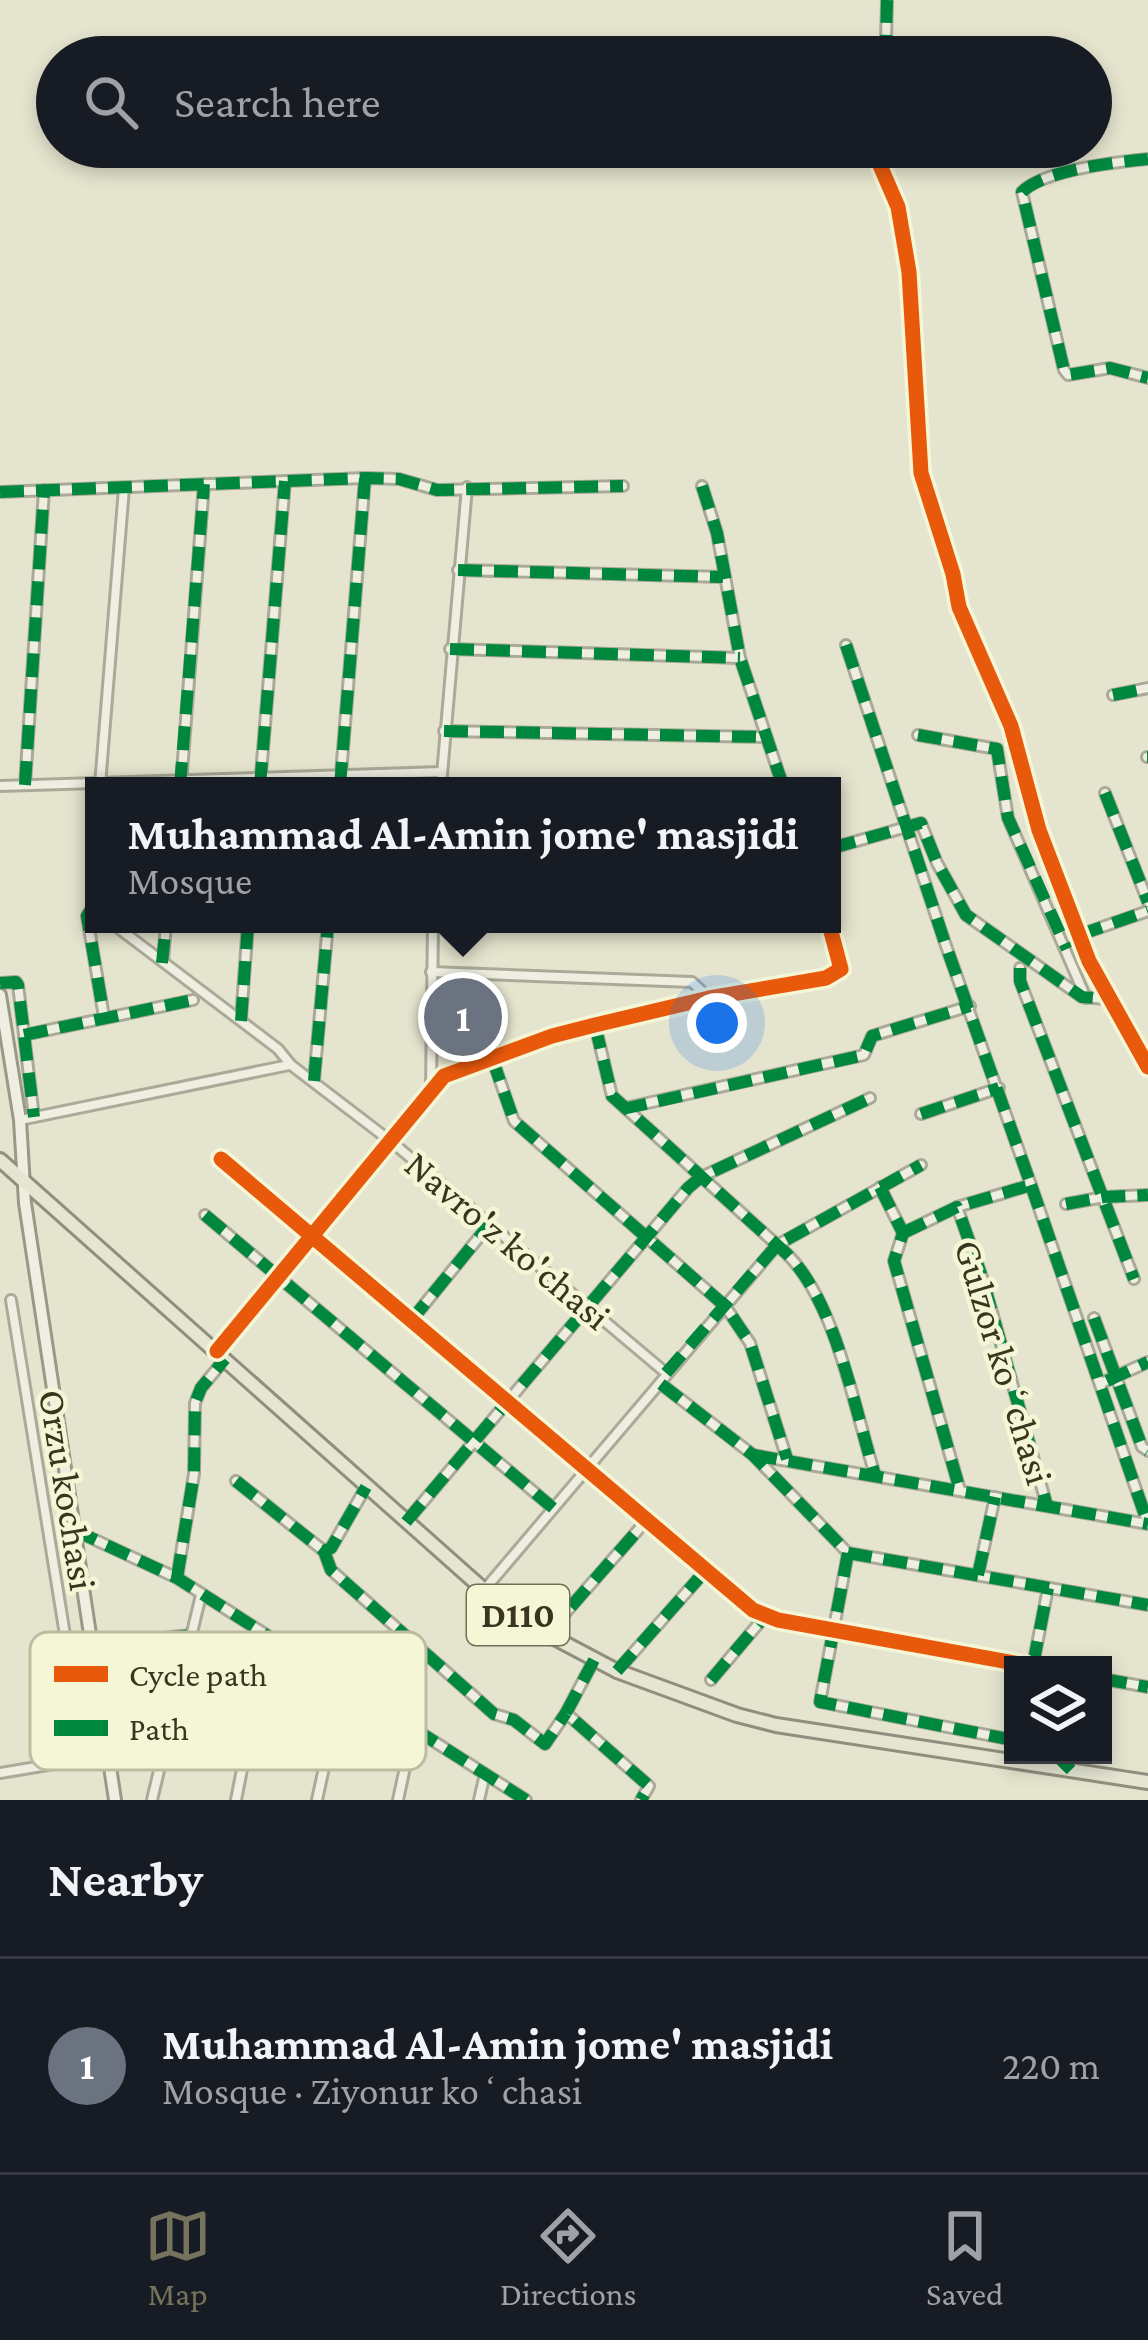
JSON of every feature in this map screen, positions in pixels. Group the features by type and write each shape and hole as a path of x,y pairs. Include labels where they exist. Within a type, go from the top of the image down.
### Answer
{"main road":[{"name":"Orzu kochasi","path":"0,995 90,1632"},
{"name":"D110","path":"0,1160 484,1590 594,1660 697,1703 776,1725 1148,1782"},
{"name":"Orzu kochasi","path":"112,1770 115,1800"}],"street":[{"path":"886,36 887,0"},
{"path":"1112,162 1148,159"},
{"path":"880,168 898,207 909,272 921,472 959,607 1022,756 1039,830 1079,935 1107,999 1148,1067"},
{"path":"1087,168 1036,181 1022,192 1064,370 1068,375 1110,368 1148,378"},
{"path":"341,775 365,478"},
{"path":"0,492 365,478 399,479 437,490 623,486"},
{"path":"260,777 285,481"},
{"path":"181,777 204,484"},
{"path":"702,486 717,533 740,658 780,777"},
{"path":"441,777 467,487"},
{"path":"101,777 124,488"},
{"path":"25,785 44,490"},
{"path":"458,570 723,577"},
{"path":"847,645 905,826 1148,1524"},
{"path":"450,649 740,658"},
{"path":"1113,695 1148,688"},
{"path":"444,731 765,737"},
{"path":"918,735 997,749 1008,818 1086,999"},
{"path":"318,777 442,772"},
{"path":"0,786 85,784"},
{"path":"1105,793 1148,902"},
{"path":"841,845 921,824 966,915 1086,999 1107,999"},
{"path":"1079,935 1148,911"},
{"path":"90,933 104,1017"},
{"name":"Navro'z ko'chasi","path":"125,933 278,1049 291,1065 393,1143 666,1372"},
{"path":"163,963 165,933"},
{"path":"241,1021 247,933"},
{"path":"314,1081 327,933"},
{"path":"431,1093 433,933"},
{"path":"177,1578 194,1474 195,1403 201,1388 279,1277 444,1076 595,1025 709,998 826,978 841,969 831,933"},
{"path":"1020,968 1020,981 1134,1279"},
{"path":"431,972 692,982 709,998"},
{"path":"8,983 24,1035 34,1117"},
{"path":"24,1035 193,1000"},
{"path":"623,1109 864,1055 870,1038 877,1034 970,1006"},
{"path":"595,1025 608,1084 623,1109 798,1264 820,1297 874,1474"},
{"path":"492,1058 514,1120 725,1306 750,1343 787,1459"},
{"path":"20,1120 291,1065"},
{"path":"921,1114 999,1088"},
{"path":"406,1522 701,1177 870,1099"},
{"path":"221,1159 765,1616 1004,1661"},
{"path":"484,1590 777,1245 921,1165"},
{"path":"958,1208 1031,1185"},
{"name":"Gulzor koʻchasi","path":"880,1187 903,1233 894,1261 960,1490"},
{"path":"1066,1204 1148,1195"},
{"name":"Gulzor koʻchasi","path":"903,1233 958,1208 1047,1506"},
{"path":"205,1215 553,1508"},
{"path":"410,1322 489,1225"},
{"path":"11,1300 65,1632"},
{"path":"1094,1318 1142,1447 1148,1451"},
{"path":"1101,1383 1148,1362"},
{"path":"661,1384 753,1455 848,1553 1148,1605"},
{"name":"Gulzor koʻchasi","path":"753,1455 1148,1524"},
{"path":"236,1481 324,1551 331,1570 401,1632"},
{"path":"324,1551 331,1548 366,1487"},
{"path":"978,1575 995,1497"},
{"path":"548,1634 646,1520"},
{"path":"74,1530 177,1578 260,1632"},
{"path":"848,1553 820,1702 1004,1738"},
{"path":"617,1671 706,1570"},
{"path":"1031,1656 1048,1588"},
{"path":"192,1632 201,1595"},
{"path":"711,1680 765,1616"},
{"path":"426,1654 494,1714 514,1720 545,1744 594,1660"},
{"path":"1112,1681 1148,1687"},
{"path":"566,1713 650,1786 640,1800"},
{"path":"426,1738 526,1800"},
{"path":"1065,1764 1071,1770"},
{"path":"0,1772 30,1767"},
{"path":"152,1800 159,1770"},
{"path":"236,1800 242,1770"},
{"path":"317,1800 324,1770"},
{"path":"398,1800 404,1770"},
{"path":"479,1800 484,1774"}],"marked path":[{"path":"886,36 887,0"},
{"path":"1112,164 1148,159"},
{"path":"1086,168 1046,178 1022,192 1064,370 1068,375 1110,368 1148,378"},
{"path":"0,492 365,478 399,479 437,490 623,486"},
{"path":"341,777 365,478"},
{"path":"261,777 285,481"},
{"path":"181,777 204,484"},
{"path":"702,486 717,533 740,658 780,777"},
{"path":"25,785 44,490"},
{"path":"458,570 723,577"},
{"path":"846,645 1031,1185 957,1207"},
{"path":"450,649 740,658"},
{"path":"1113,695 1148,688"},
{"path":"444,731 765,737"},
{"path":"918,735 997,749 1008,818 1067,949"},
{"path":"1105,793 1148,902"},
{"path":"841,845 921,823 966,915 1082,997 1107,999"},
{"path":"1079,935 1148,911"},
{"path":"90,933 104,1017"},
{"path":"162,963 165,933"},
{"path":"241,1021 247,933"},
{"path":"314,1081 327,933"},
{"path":"1020,968 1020,981 1134,1279"},
{"path":"0,983 18,985 34,1117"},
{"path":"24,1035 193,1000"},
{"path":"623,1109 864,1055 872,1036 970,1006"},
{"path":"595,1025 612,1096 787,1254 804,1275 842,1357 875,1475"},
{"path":"492,1058 514,1121 725,1306 750,1343 787,1459"},
{"path":"921,1114 999,1088"},
{"path":"406,1522 688,1188 701,1177 870,1098"},
{"path":"666,1373 777,1245 921,1165"},
{"path":"1031,1185 1148,1524"},
{"path":"880,1187 903,1233 894,1261 960,1490"},
{"path":"1066,1204 1148,1195"},
{"path":"903,1233 957,1207 982,1277 1047,1506"},
{"path":"205,1215 553,1508"},
{"path":"410,1322 489,1225"},
{"path":"1094,1318 1142,1447 1148,1451"},
{"path":"177,1578 194,1474 195,1403 225,1359"},
{"path":"1107,1381 1148,1362"},
{"path":"661,1384 753,1455 848,1553"},
{"path":"753,1455 1148,1524"},
{"path":"236,1481 324,1551 331,1548 366,1487"},
{"path":"978,1575 995,1497"},
{"path":"547,1634 646,1521"},
{"path":"74,1530 177,1578 262,1632"},
{"path":"324,1551 331,1570 401,1632"},
{"path":"848,1553 820,1702 1004,1738"},
{"path":"848,1553 1148,1605"},
{"path":"617,1671 706,1570"},
{"path":"1035,1656 1048,1588"},
{"path":"711,1680 765,1616"},
{"path":"426,1654 494,1714 514,1720 545,1744 566,1713"},
{"path":"594,1660 566,1713 649,1786 641,1800"},
{"path":"1112,1681 1148,1687"},
{"path":"426,1736 526,1800"},
{"path":"1065,1764 1071,1770"}],"cycle path":[{"path":"881,168 898,207 909,272 921,473 959,607 1011,726 1039,830 1089,961 1148,1067"},
{"path":"217,1351 444,1076 552,1036 709,998 826,978 841,969 831,933"},
{"path":"221,1159 753,1610 778,1620 1004,1661"}],"place":[{"name":"Muhammad Al-Amin jome' masjidi","path":"463,1017"}]}
